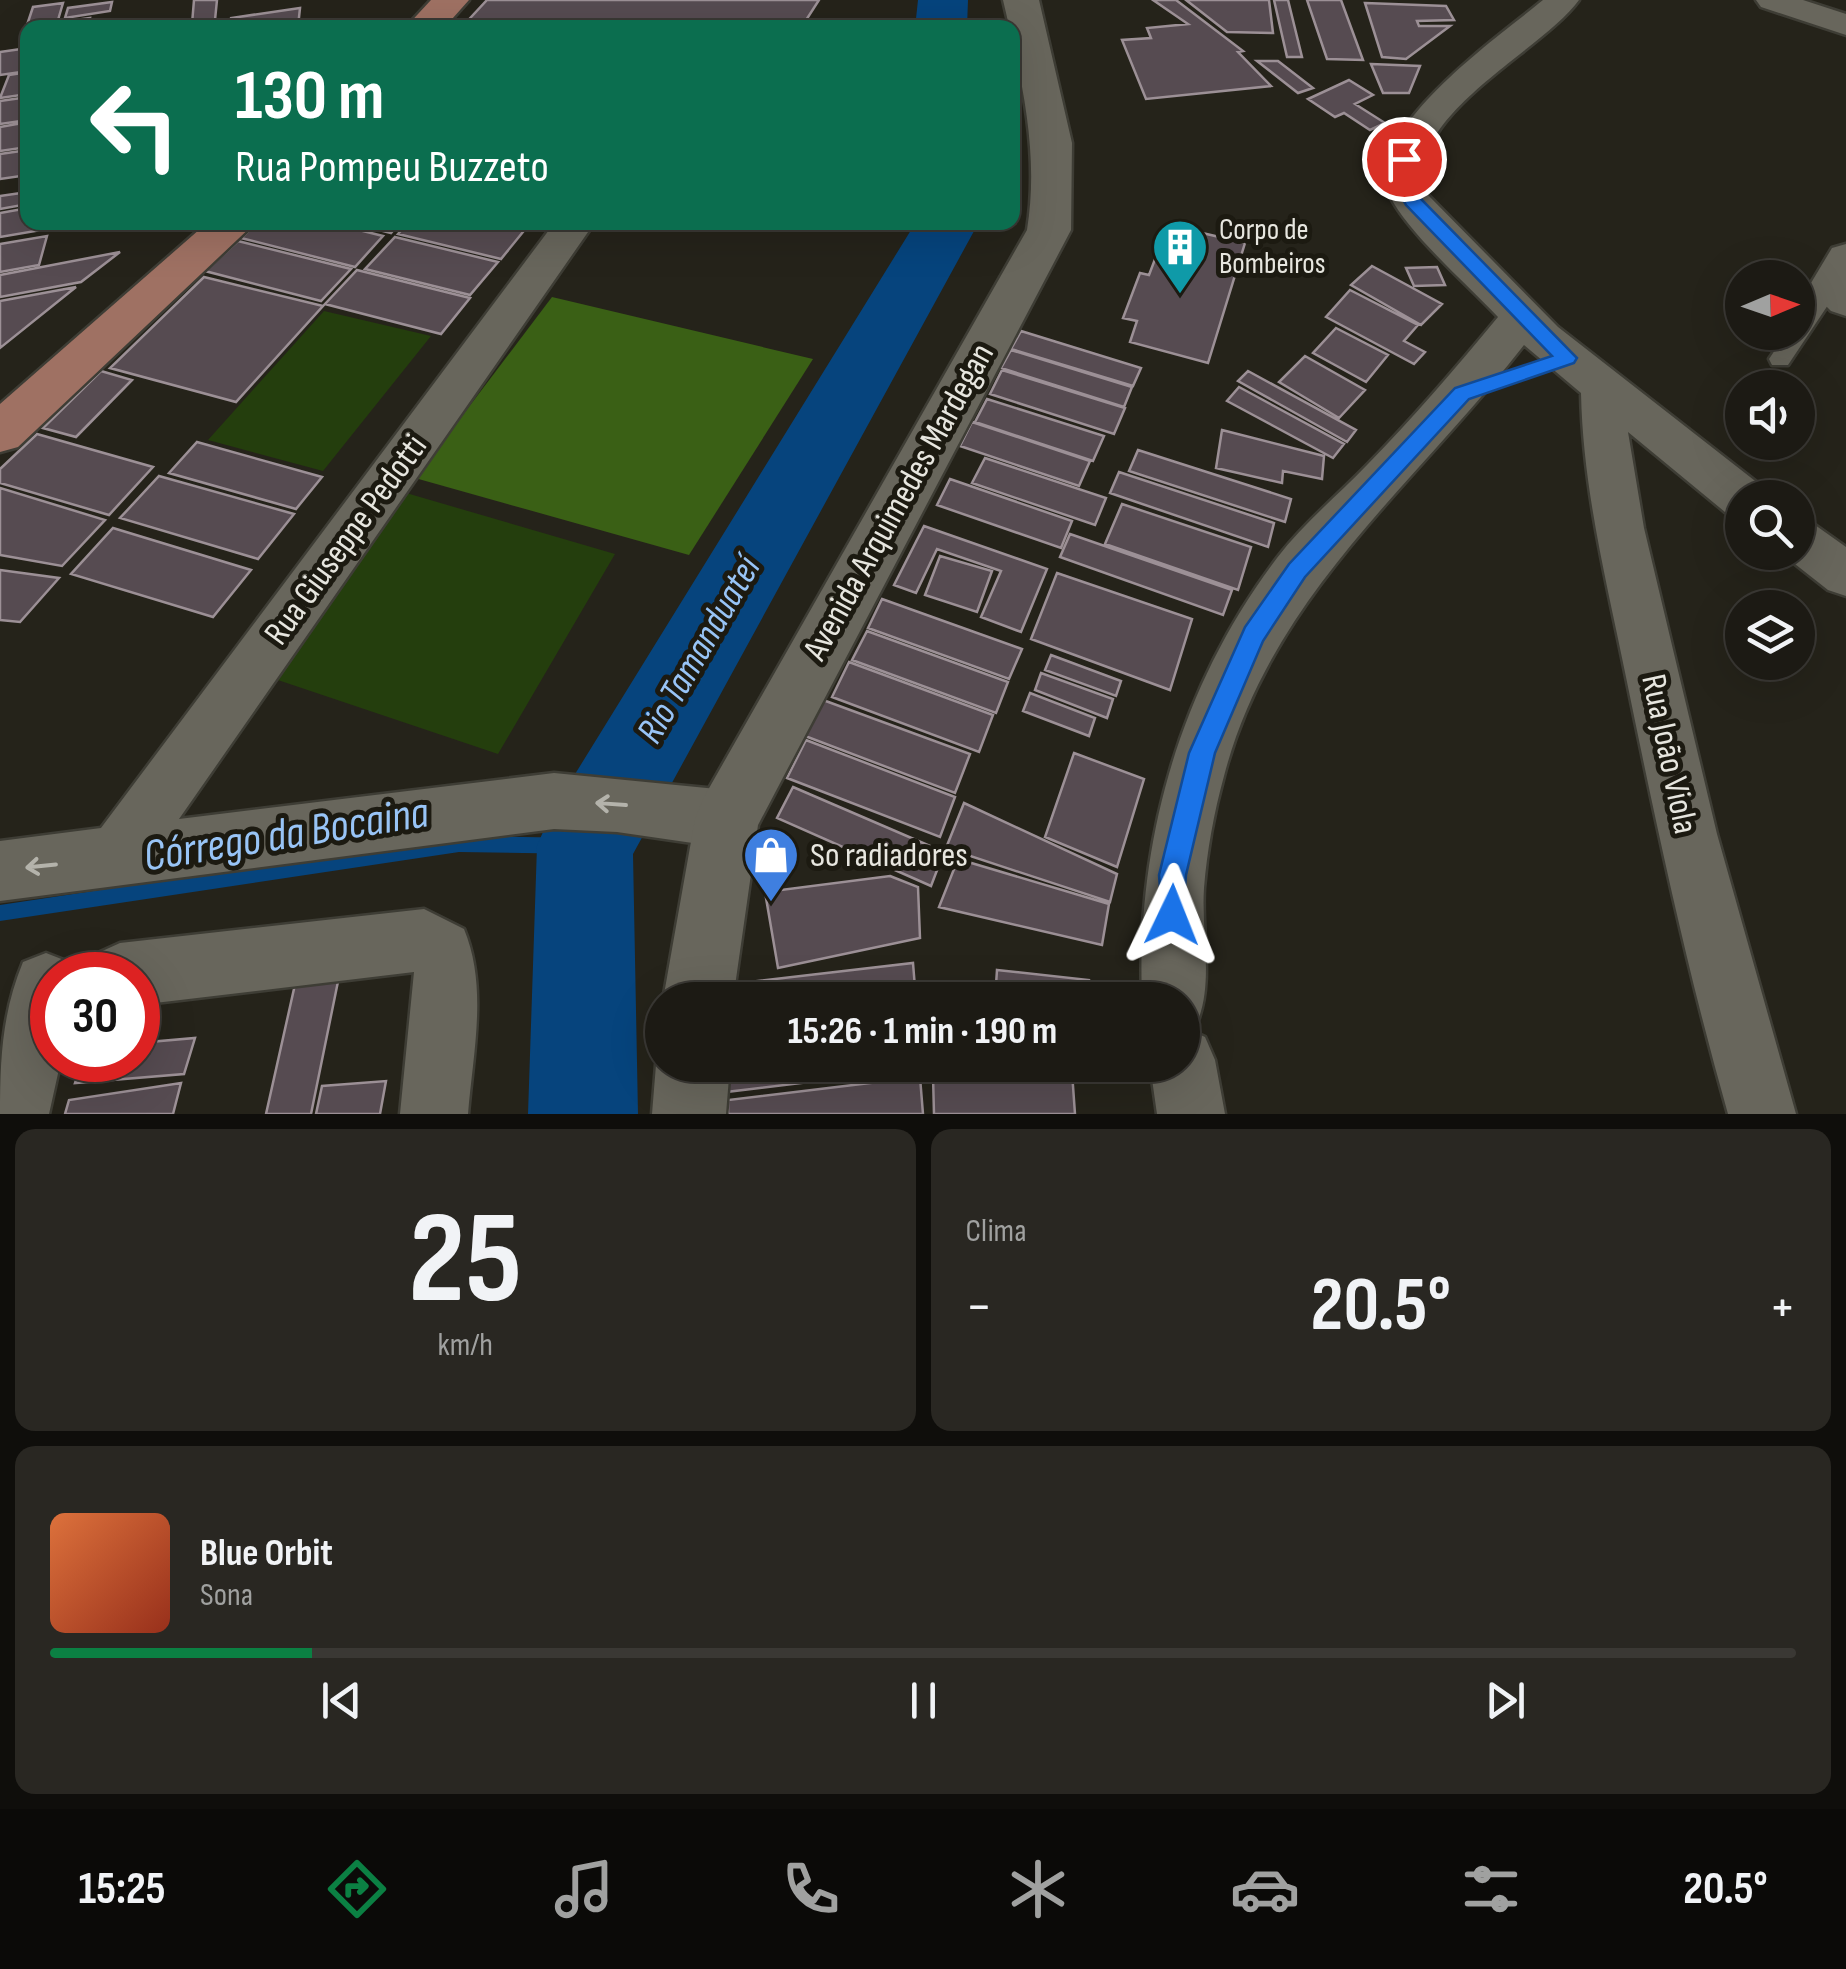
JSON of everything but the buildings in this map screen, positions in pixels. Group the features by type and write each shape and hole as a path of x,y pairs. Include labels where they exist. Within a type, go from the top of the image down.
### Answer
{"main road":[{"path":"431,20 451,0"},
{"path":"449,20 468,0"},
{"path":"0,383 192,230"},
{"path":"0,433 226,230"}],"street":[{"name":"Avenida Arquimedes Mardegan","path":"701,982 727,818 1049,230 1056,196 1056,160 1021,0"},
{"path":"1563,0 1467,82 1404,159 1403,183 1412,201 1522,317 1585,374 1725,485"},
{"path":"1772,0 1846,26"},
{"name":"Rua Giuseppe Pedotti","path":"116,858 570,230"},
{"path":"1174,982 1172,875 1202,753 1254,634 1297,570 1462,394 1522,317"},
{"path":"1462,394 1585,374"},
{"name":"Rua João Viola","path":"1585,374 1603,438 1685,827 1727,1002 1762,1114"},
{"path":"1815,552 1846,575"},
{"path":"0,871 554,801 727,818"},
{"path":"160,970 385,941 424,940 442,951 447,979 434,1114"},
{"path":"15,1114 30,1007"},
{"path":"689,1114 692,1082"},
{"path":"1185,1082 1190,1114"}],"lane":[{"path":"1780,359 1840,282"}],"green space":[{"path":"552,297 813,359 689,555 415,478"},
{"path":"324,311 431,336 323,471 208,440"},
{"path":"396,490 615,554 498,754 257,673"}],"waterway":[{"name":"Rio Tamanduateí","path":"942,20 943,0"},
{"name":"Rio Tamanduateí","path":"583,1114 585,846 943,230"},
{"name":"Córrego da Bocaina","path":"0,913 459,844 585,846"}],"place":[{"name":"Corpo de Bombeiros","path":"1180,296"},
{"name":"So radiadores","path":"771,904"}],"route":[{"path":"1172,915 1172,875 1202,753 1254,634 1297,570 1462,394 1567,358 1522,317 1412,201 1403,183 1404,159"}]}
